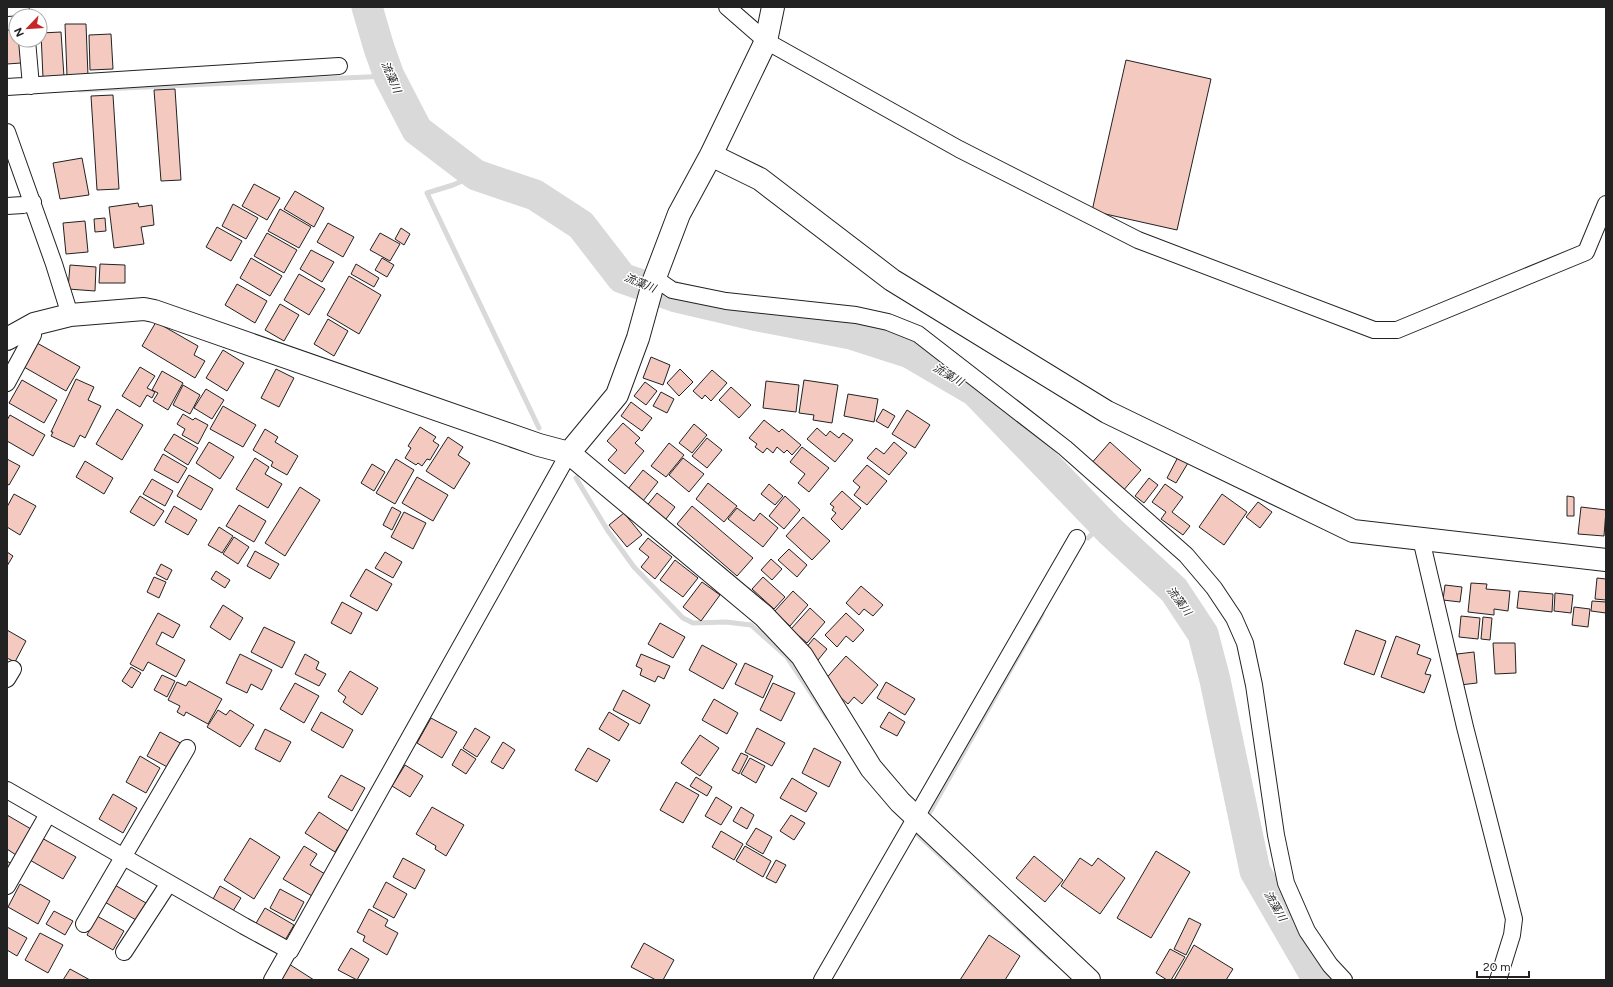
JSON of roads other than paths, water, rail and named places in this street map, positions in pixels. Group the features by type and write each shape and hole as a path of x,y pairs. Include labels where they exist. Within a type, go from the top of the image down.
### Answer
{"street":[{"path":"7,8 23,7"},
{"path":"727,7 766,40 959,149 1138,240 1374,330 1396,330 1586,252 1606,204"},
{"path":"272,980 289,950 290,951 569,453 617,395 638,338 655,279 679,214 711,155 766,40 773,7"},
{"path":"28,48 31,86"},
{"path":"7,87 339,66"},
{"path":"7,132 33,202 70,315"},
{"path":"711,155 760,179 892,280 1107,412 1361,532 1606,560"},
{"path":"7,206 23,205 33,202"},
{"path":"655,279 672,290 726,301 856,315 888,322 918,334 1065,448 1186,555 1214,588 1234,618 1245,643 1254,685 1276,835 1286,883 1307,931 1330,965 1344,980"},
{"path":"7,339 34,324 70,315 144,309 154,310 531,442 569,453 764,616 802,656 871,768 900,802 911,826 1089,980"},
{"path":"7,383 33,335 34,324"},
{"path":"822,980 1077,538"},
{"path":"1420,539 1465,727 1514,919 1512,935 1498,980"},
{"path":"84,924 187,748"},
{"path":"7,790 168,883 290,951"},
{"path":"7,886 48,814"},
{"path":"124,952 168,883"}],"waterway":[{"name":"流藻川","path":"367,7 389,76 417,130 476,175 535,195 581,225 622,278 676,297 753,315 851,334 910,353 975,391 1110,531 1174,590 1203,634 1215,680 1255,871 1318,980"},
{"path":"80,90 389,76"},
{"path":"476,175 453,185 427,193 539,428"},
{"path":"576,478 608,531 634,567 683,618 693,623 726,622 751,625 787,657 827,717"},
{"path":"1088,538 1095,531 1110,531"},
{"path":"930,812 1042,614"},
{"path":"917,834 1050,958"}]}
